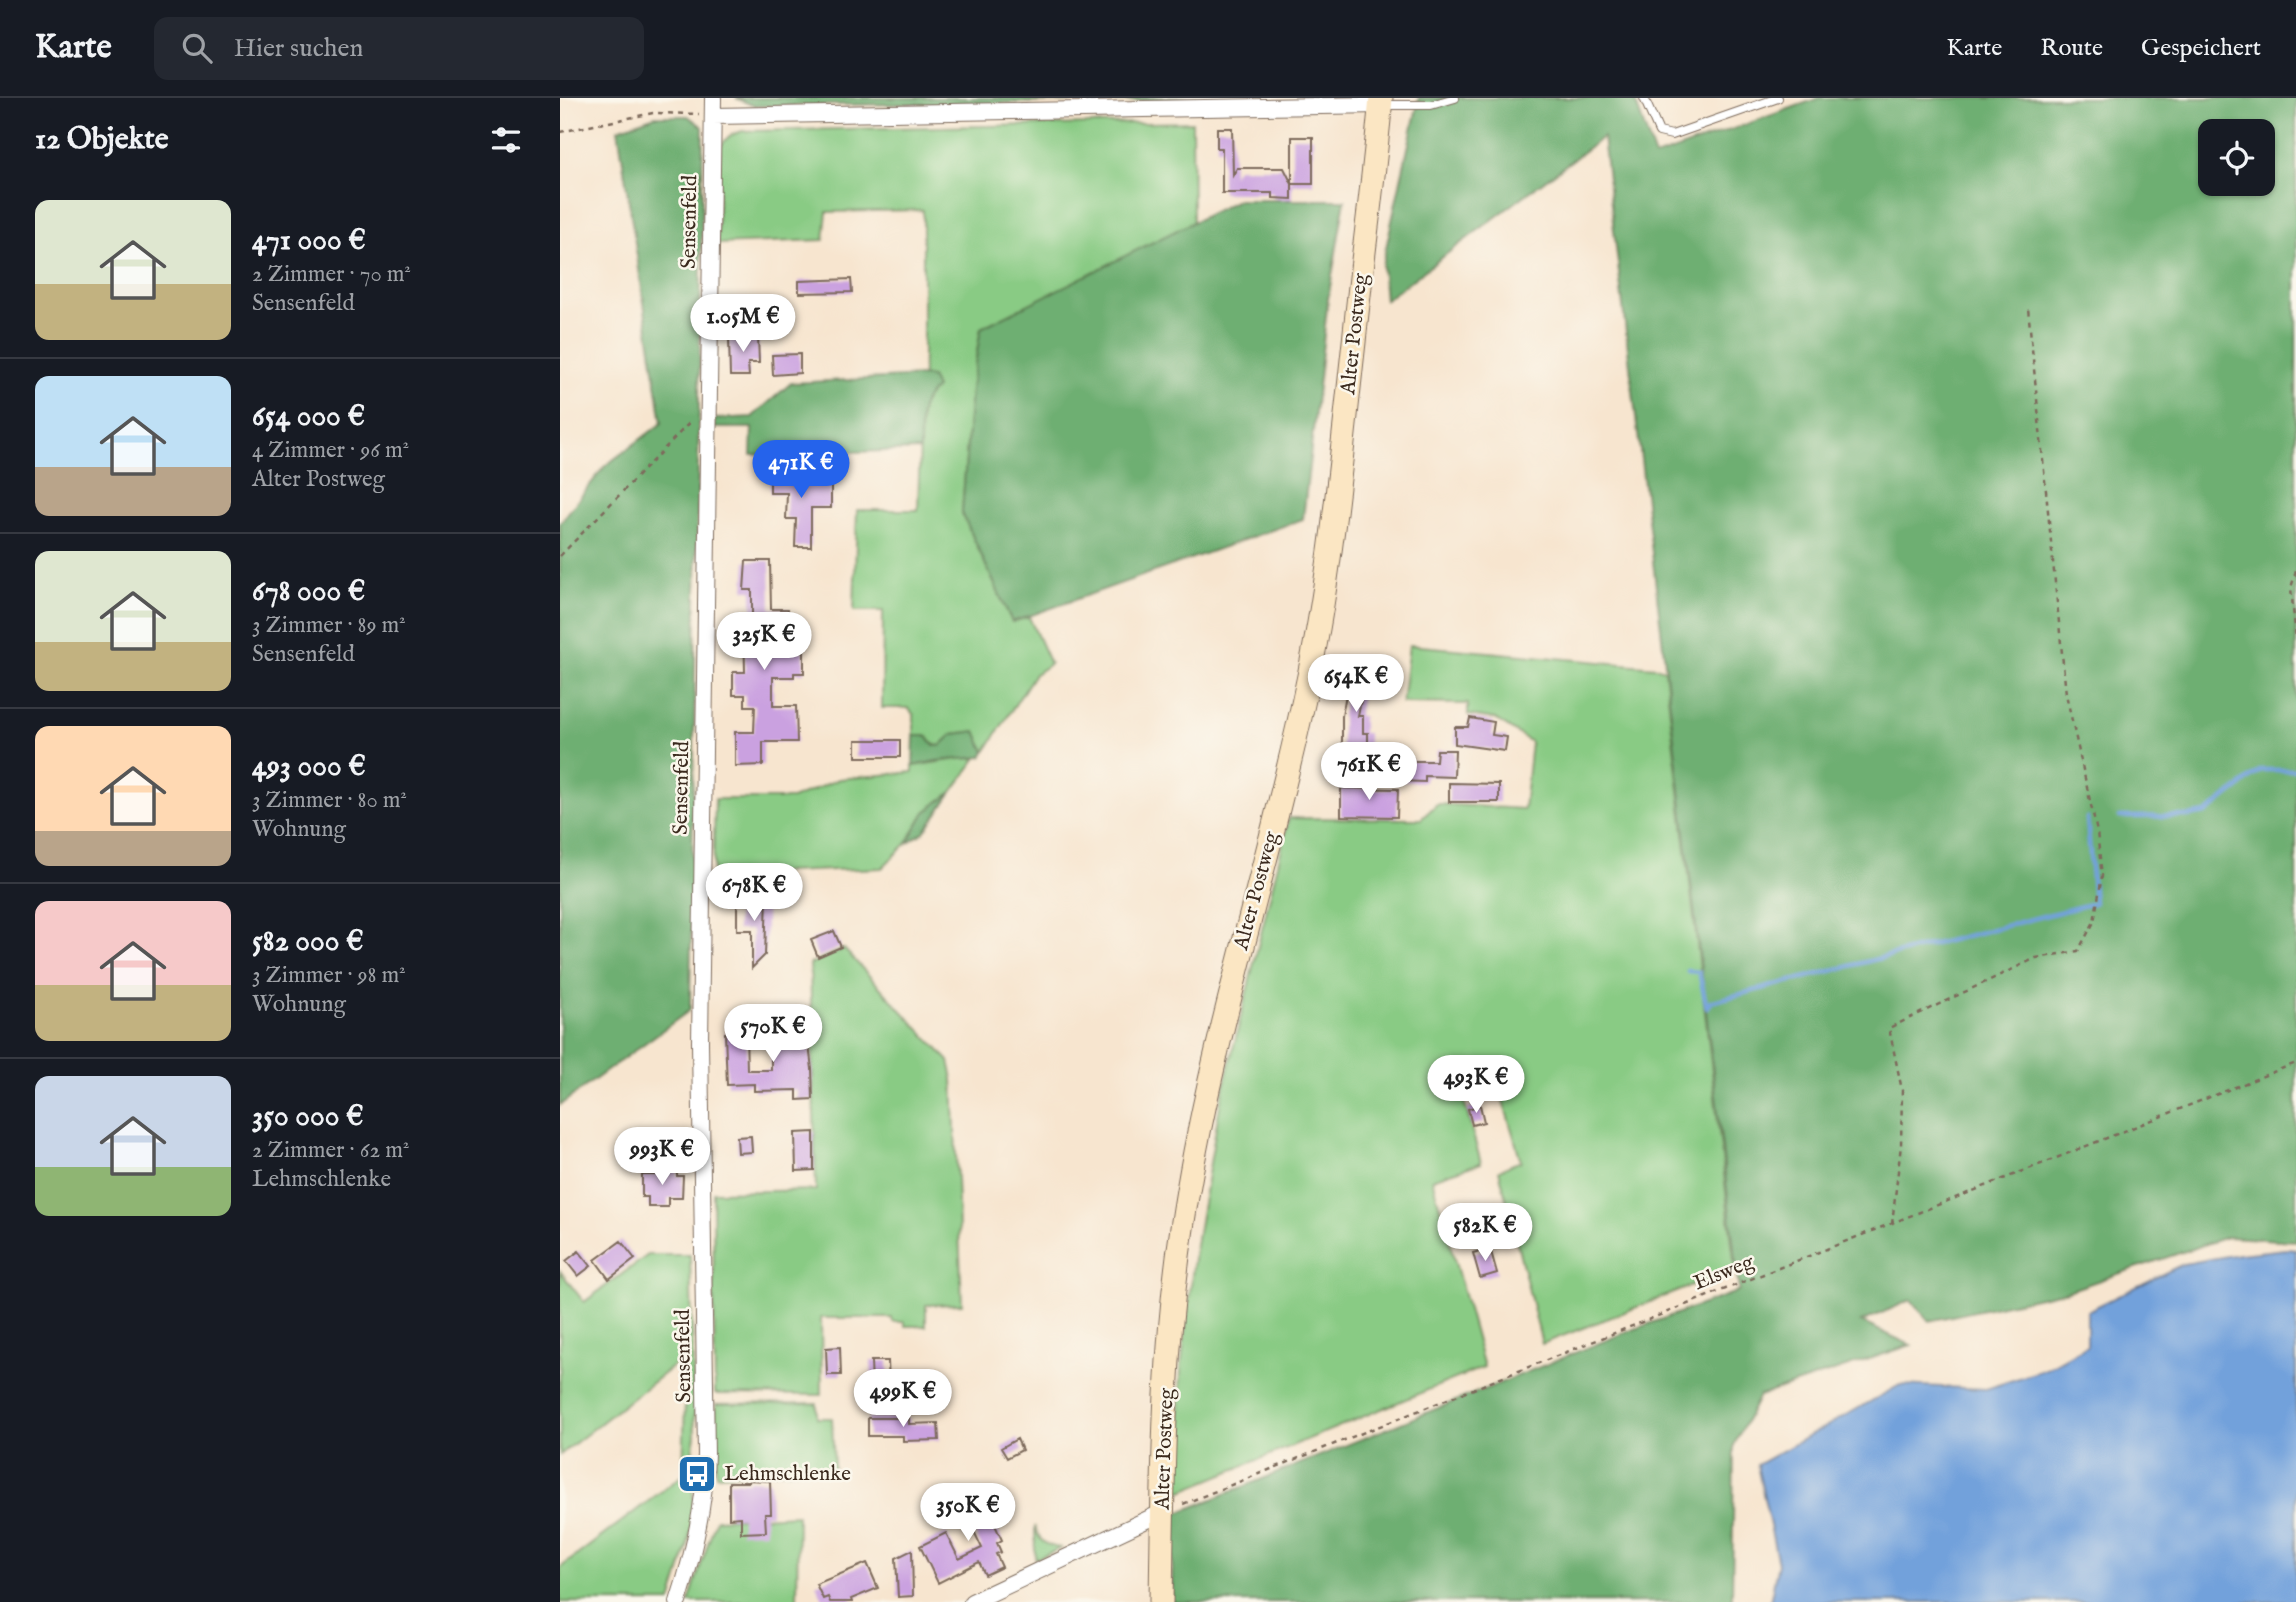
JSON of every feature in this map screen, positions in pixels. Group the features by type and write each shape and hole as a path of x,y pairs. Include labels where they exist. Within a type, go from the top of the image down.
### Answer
{"main road":[{"name":"Alter Postweg","path":"1161,1602 1168,1365 1182,1226 1211,1077 1274,829 1318,633 1336,512 1381,101"}],"street":[{"name":"Sensenfeld","path":"678,1602 693,1558 702,1508 706,1462 700,1042 713,98"},
{"path":"713,116 1381,101"},
{"path":"972,1602 1163,1512"}],"lane":[{"path":"1381,101 1432,104 1455,98"},
{"path":"1647,99 1658,132 1672,135 1778,98"}],"path":[{"path":"560,132 653,113 713,116"},
{"path":"1892,1224 1901,1145 1902,1090 1889,1028 2036,958 2078,951 2094,922 2102,876 2097,832 2066,694 2028,308"},
{"path":"560,556 709,402"},
{"path":"2296,571 2291,588 2296,638"},
{"name":"Elsweg","path":"1163,1512 2296,1063"}],"green space":[{"path":"736,98 1218,98 754,106"},
{"path":"1419,98 1634,98 1655,157 1819,98 2296,98 2296,1241 2227,1237 2068,1291 1929,1321 1911,1300 1861,1322 1911,1345 1759,1396 1734,1445 1732,1602 1172,1602 1173,1515 1624,1333 1739,1291 1603,137 1385,300 1382,266"},
{"path":"655,116 688,116 703,127 690,1010 560,1105 560,523 605,466 662,423 618,129"},
{"path":"1192,122 1193,223 981,328 971,389 962,513 1012,622 1029,617 1050,664 1034,675 985,752 976,731 953,734 940,746 934,745 927,736 914,736 914,715 908,708 882,708 883,611 854,611 857,510 918,510 921,406 931,377 923,376 923,210 827,212 824,240 717,244 720,148 729,137 743,131"},
{"path":"1237,200 1345,200 1328,299 1303,519 1012,622 962,513 971,389 981,328"},
{"path":"931,377 936,388 922,408 920,450 751,455 752,428 715,428 715,419 752,417 791,383"},
{"path":"1409,645 1656,667 1665,670 1735,1269 1542,1344 1499,1170 1521,1161 1499,1087 1462,1094 1481,1163 1432,1179 1484,1367 1177,1493 1181,1368 1195,1250 1221,1099 1289,818 1421,819 1437,804 1524,809 1531,742 1495,719 1468,715 1468,704 1402,703"},
{"path":"976,731 985,752 982,757 913,766 914,736 927,736 934,745 940,746 953,734"},
{"path":"964,758 976,759 952,792 925,812 907,843 882,868 713,875 715,799 792,799 839,779 913,772 913,766"},
{"path":"952,792 924,832 907,843 925,812"},
{"path":"844,949 949,1061 953,1079 962,1304 926,1305 926,1326 905,1326 904,1322 893,1322 892,1318 821,1318 822,1395 715,1394 713,1192 816,1190 810,964"},
{"path":"648,1255 690,1255 695,1436 692,1458 693,1512 688,1543 671,1602 560,1602 560,1568 683,1475 686,1356 560,1455 560,1271 584,1302"},
{"path":"817,1403 817,1418 832,1418 834,1469 716,1475 716,1404"},
{"path":"798,1515 797,1602 689,1602 716,1519"},
{"path":"1035,1526 1038,1536 1044,1542 1062,1548 1035,1559"}],"water":[{"path":"2286,1249 2296,1250 2296,1602 1770,1602 1778,1563 1757,1465 1900,1385 1986,1389 2046,1369 2087,1346 2087,1311 2183,1264"}],"building":[{"path":"1217,128 1232,128 1233,175 1237,168 1284,168 1292,184 1292,199 1273,198 1273,193 1222,193 1222,148 1217,148"},
{"path":"1292,137 1313,137 1313,184 1292,184"},
{"path":"851,279 852,292 799,293 799,281"},
{"path":"758,336 759,363 748,363 749,376 730,376 729,337"},
{"path":"800,354 800,373 773,375 772,355"},
{"path":"770,468 795,469 795,479 831,480 831,508 811,508 811,547 795,547 796,519 786,519 787,493 770,493"},
{"path":"746,561 770,561 771,609 788,609 789,626 769,626 770,651 804,651 804,673 794,673 794,677 773,677 773,706 796,706 797,742 763,742 763,765 735,766 735,732 754,732 755,706 745,706 745,695 733,695 733,672 745,672 744,623 752,623 752,590 744,590"},
{"path":"1353,656 1374,661 1368,691 1363,690 1358,716 1363,716 1363,733 1368,733 1368,764 1342,763 1342,716"},
{"path":"1470,718 1494,722 1492,735 1507,737 1505,751 1455,744 1455,727 1468,727"},
{"path":"856,740 900,740 900,757 856,757"},
{"path":"1437,750 1455,750 1454,777 1425,776 1425,782 1399,781 1399,761 1436,761"},
{"path":"1449,783 1499,784 1499,802 1449,802"},
{"path":"1341,788 1398,789 1397,817 1341,816"},
{"path":"737,897 767,897 765,955 752,968 752,930 737,930"},
{"path":"834,931 841,947 818,957 811,940"},
{"path":"807,1029 813,1099 797,1100 797,1090 754,1091 754,1084 727,1085 725,1033 746,1032 747,1070 771,1070 771,1031"},
{"path":"1480,1105 1484,1122 1472,1125 1468,1109"},
{"path":"814,1132 814,1170 796,1171 795,1133"},
{"path":"751,1136 752,1152 738,1153 737,1137"},
{"path":"655,1167 677,1169 677,1176 683,1176 682,1198 668,1198 668,1207 648,1207 648,1197 642,1197 642,1175 655,1175"},
{"path":"621,1241 635,1259 609,1279 595,1260"},
{"path":"1490,1248 1497,1273 1480,1278 1473,1253"},
{"path":"579,1251 591,1266 578,1276 566,1261"},
{"path":"840,1347 841,1375 827,1375 826,1348"},
{"path":"871,1361 888,1361 889,1384 872,1385"},
{"path":"868,1418 909,1418 909,1424 938,1423 939,1440 903,1441 903,1436 868,1436"},
{"path":"1017,1439 1022,1450 1007,1458 1001,1448"},
{"path":"770,1481 771,1514 765,1514 766,1532 741,1533 741,1517 729,1518 729,1482"},
{"path":"997,1494 998,1512 989,1512 1002,1540 997,1543 1001,1552 996,1554 1002,1567 985,1575 979,1562 938,1583 920,1546 946,1533 959,1559 982,1548 970,1523 969,1495"},
{"path":"912,1550 913,1596 898,1597 896,1558"},
{"path":"867,1563 878,1588 851,1599 852,1602 830,1602 828,1597 823,1599 816,1584"}],"waterway":[{"path":"2120,817 2189,816 2206,813 2261,770 2296,770"},
{"path":"1688,971 1699,972 1707,1008 1710,1002 2094,903 2087,818"}],"place":[{"name":"Lehmschlenke","path":"697,1474"}]}
